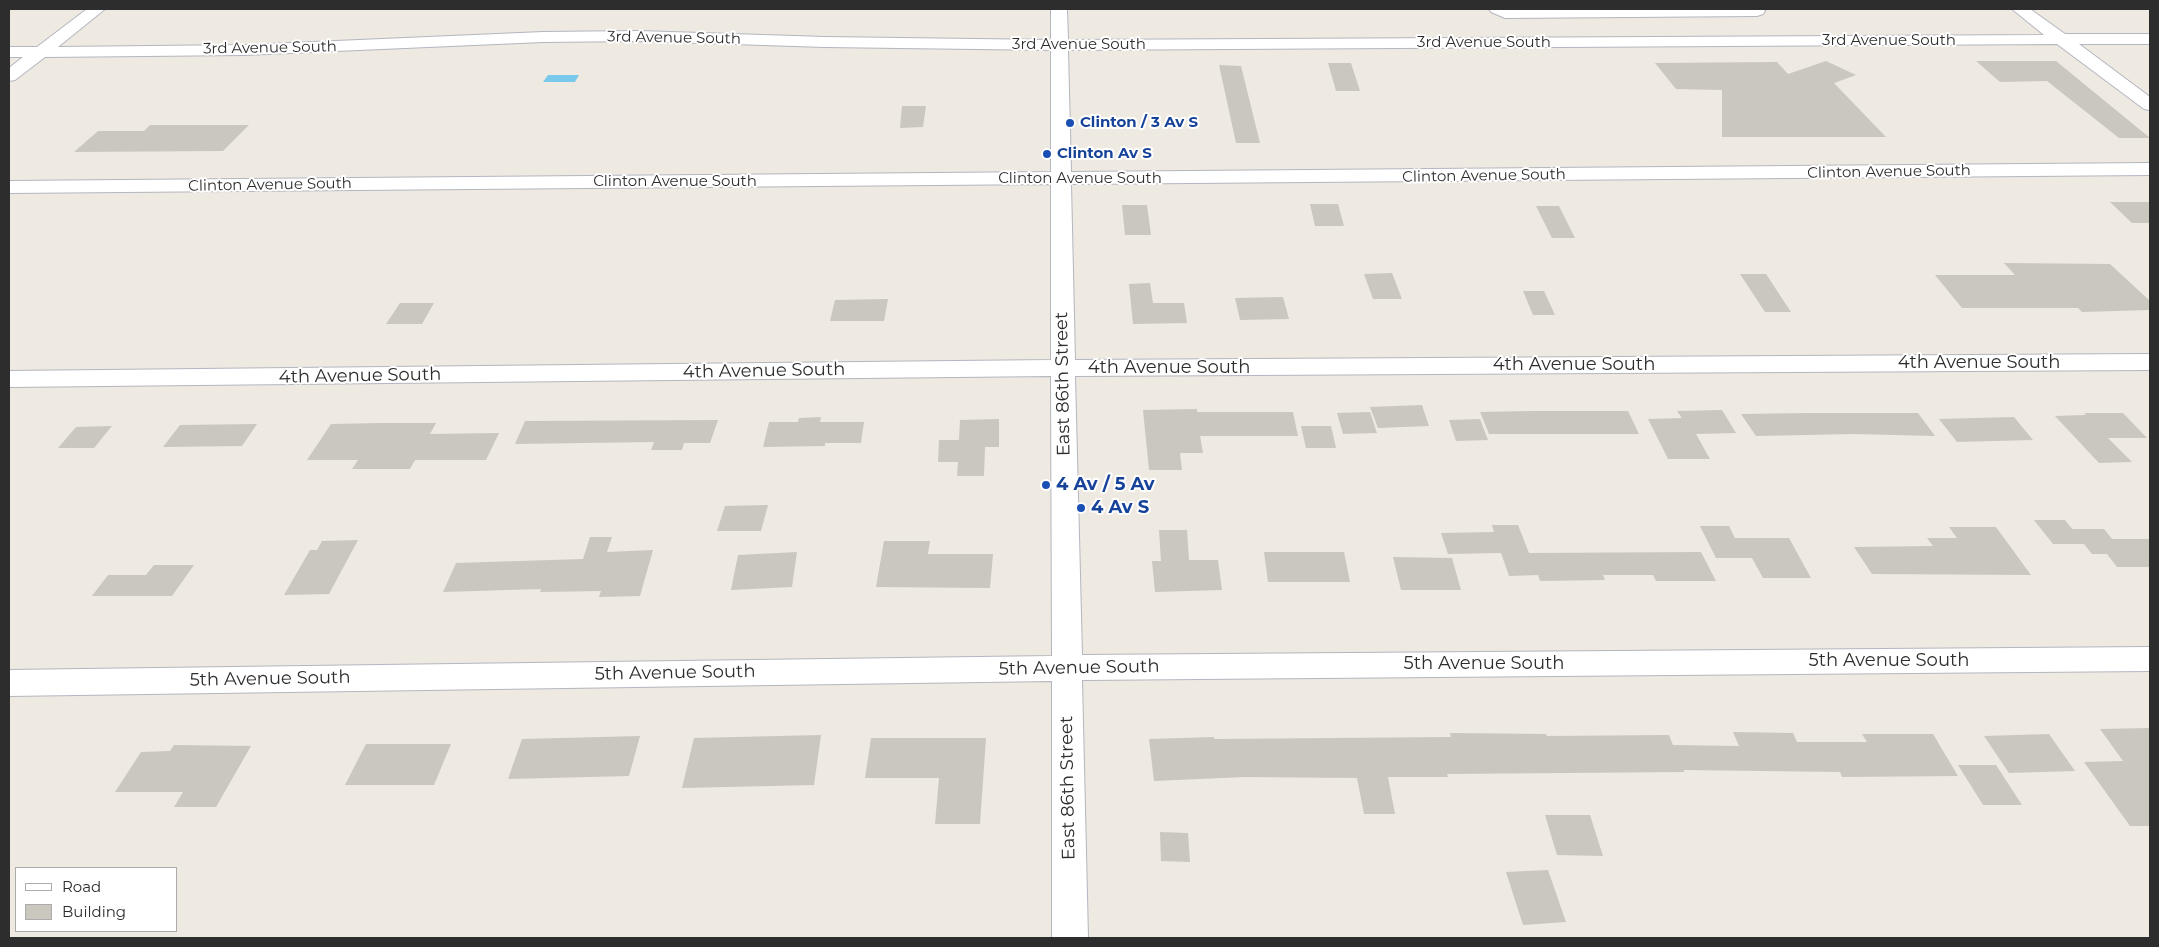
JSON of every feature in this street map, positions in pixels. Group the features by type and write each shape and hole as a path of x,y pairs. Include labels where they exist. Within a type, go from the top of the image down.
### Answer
{"street":[{"path":"11,73 97,9"},
{"name":"East 86th Street","path":"1059,9 1070,938"},
{"path":"1497,9 1505,13 1542,11 1756,10 1786,41"},
{"path":"2020,9 2150,105"},
{"name":"3rd Avenue South","path":"9,52 244,50 533,37 610,36 917,44 1059,45 2150,40"},
{"name":"Clinton Avenue South","path":"9,187 1061,180 2150,169"},
{"name":"4th Avenue South","path":"9,379 1063,368 2150,362"},
{"name":"5th Avenue South","path":"9,683 1067,668 2150,659"}],"water":[{"path":"548,75 579,75 575,82 543,82"}],"building":[{"path":"1826,61 1856,75 1834,83 1886,137 1722,137 1722,90 1676,89 1655,63 1777,62 1788,74"},
{"path":"1976,61 2056,61 2150,138 2119,138 2047,81 2000,82"},
{"path":"1328,63 1351,63 1360,91 1336,91"},
{"path":"1219,65 1241,66 1260,143 1236,143"},
{"path":"902,106 926,106 923,127 900,128"},
{"path":"150,125 249,125 223,151 74,152 98,131 144,131"},
{"path":"2110,202 2150,202 2150,223 2132,223"},
{"path":"1310,204 1338,204 1344,226 1315,226"},
{"path":"1122,205 1147,205 1151,235 1125,235"},
{"path":"1536,206 1559,206 1575,238 1552,238"},
{"path":"2004,263 2110,264 2150,301 2150,310 2082,312 2078,308 1962,308 1935,275 2015,275"},
{"path":"1392,273 1402,299 1373,299 1364,274"},
{"path":"1740,274 1766,274 1791,312 1765,312"},
{"path":"1150,283 1153,303 1184,303 1187,323 1133,324 1129,284"},
{"path":"1523,291 1544,291 1555,315 1533,315"},
{"path":"1283,297 1289,319 1240,320 1235,298"},
{"path":"888,299 884,321 830,321 835,300"},
{"path":"400,303 434,303 422,324 386,324"},
{"path":"1422,405 1429,426 1378,428 1370,407"},
{"path":"1197,409 1197,412 1293,412 1298,436 1200,436 1203,453 1180,453 1182,470 1149,470 1143,410"},
{"path":"1722,410 1736,433 1696,434 1710,459 1668,459 1648,419 1682,418 1677,411"},
{"path":"1628,411 1639,434 1489,434 1480,412"},
{"path":"1370,412 1377,433 1343,434 1337,413"},
{"path":"1918,413 1935,436 1854,434 1756,436 1741,414"},
{"path":"2084,413 2123,413 2147,438 2108,438 2132,462 2099,463 2055,416 2086,415"},
{"path":"821,417 820,422 864,422 861,443 825,443 825,446 763,447 769,422 798,422 799,418"},
{"path":"2014,417 2033,440 1957,442 1939,419"},
{"path":"999,419 999,447 985,447 984,476 957,476 958,462 938,462 939,440 959,440 960,420"},
{"path":"1480,419 1488,440 1456,441 1449,420"},
{"path":"718,420 710,443 684,443 682,450 651,450 654,442 515,444 525,421"},
{"path":"436,423 430,434 499,433 486,460 415,460 410,469 352,469 358,460 307,460 331,424"},
{"path":"257,424 242,446 163,447 180,425"},
{"path":"112,426 94,448 58,448 76,427"},
{"path":"1301,426 1331,426 1336,448 1306,448"},
{"path":"768,505 761,531 717,531 725,506"},
{"path":"2034,520 2065,520 2084,544 2053,544"},
{"path":"1492,525 1518,525 1529,553 1701,552 1716,581 1656,581 1653,575 1603,575 1605,580 1540,581 1538,575 1509,576 1501,553 1448,554 1441,533 1494,532"},
{"path":"1700,526 1729,526 1735,538 1789,538 1811,578 1763,578 1752,558 1716,558"},
{"path":"1949,527 1996,527 2031,575 1872,574 1854,547 1933,546 1927,538 1957,538"},
{"path":"2072,529 2104,529 2112,539 2150,539 2150,567 2117,567 2107,554 2092,554"},
{"path":"1159,530 1187,530 1189,560 1218,560 1222,590 1155,592 1152,561 1161,561"},
{"path":"590,537 612,537 607,552 653,550 640,596 599,597 601,591 540,592 541,589 443,592 456,563 583,559"},
{"path":"358,540 329,594 284,595 310,550 317,550 322,541"},
{"path":"884,541 930,541 928,554 993,554 990,588 876,587"},
{"path":"797,552 792,587 731,590 738,555"},
{"path":"1264,552 1344,552 1350,582 1268,582"},
{"path":"1393,557 1452,558 1461,590 1401,590"},
{"path":"154,565 194,565 172,596 92,596 108,575 146,575"},
{"path":"2150,728 2150,826 2130,826 2084,762 2123,761 2100,729"},
{"path":"1733,732 1793,733 1797,742 1867,742 1862,734 1933,734 1958,776 1842,777 1840,772 1684,770 1684,772 1447,774 1448,777 1388,777 1395,814 1364,814 1357,778 1244,777 1154,781 1149,739 1214,737 1214,739 1451,737 1450,733 1546,734 1547,736 1669,735 1673,745 1739,746"},
{"path":"2049,734 2075,771 2009,773 1984,736"},
{"path":"821,735 814,785 682,788 694,738"},
{"path":"640,736 629,776 508,779 522,739"},
{"path":"871,738 986,738 980,824 935,824 939,778 865,778"},
{"path":"366,744 451,744 434,785 345,785"},
{"path":"174,745 251,746 216,807 174,807 183,792 115,792 141,752 170,751"},
{"path":"1958,765 1996,765 2022,805 1983,805"},
{"path":"1545,815 1590,815 1603,856 1557,855"},
{"path":"1160,832 1188,833 1190,862 1161,861"},
{"path":"1548,870 1566,922 1523,925 1506,872"}],"place":[{"name":"Clinton / 3 Av S","path":"1070,123"},
{"name":"Clinton Av S","path":"1047,154"},
{"name":"4 Av / 5 Av","path":"1046,485"},
{"name":"4 Av S","path":"1081,508"}]}
